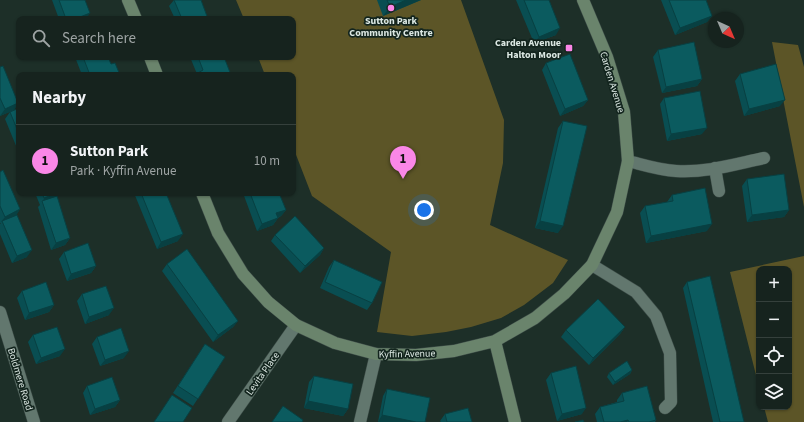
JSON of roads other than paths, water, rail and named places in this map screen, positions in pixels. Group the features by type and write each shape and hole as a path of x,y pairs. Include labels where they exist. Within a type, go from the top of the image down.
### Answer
{"street":[{"path":"128,0 135,16"},
{"name":"Carden Avenue","path":"495,341 535,318 564,294 592,265 617,212 628,161 624,112 606,57 583,0"},
{"path":"151,60 156,72"},
{"path":"628,161 656,168 677,171 706,170 764,158"},
{"path":"715,168 719,191"},
{"name":"Kyffin Avenue","path":"203,196 218,233 243,274 268,302 296,325 335,343 376,354 416,355 454,351 495,341"},
{"path":"592,265 636,292 656,316 670,353 671,402 665,408"},
{"name":"Boldmere Road","path":"0,312 34,422"},
{"name":"Levita Place","path":"228,422 296,325"},
{"path":"495,341 516,422"},
{"path":"360,422 376,354"}],"place":[{"name":"Sutton Park Community Centre","path":"391,8"},
{"name":"Carden Avenue Halton Moor","path":"569,48"},
{"name":"Sutton Park","path":"403,179"}]}
